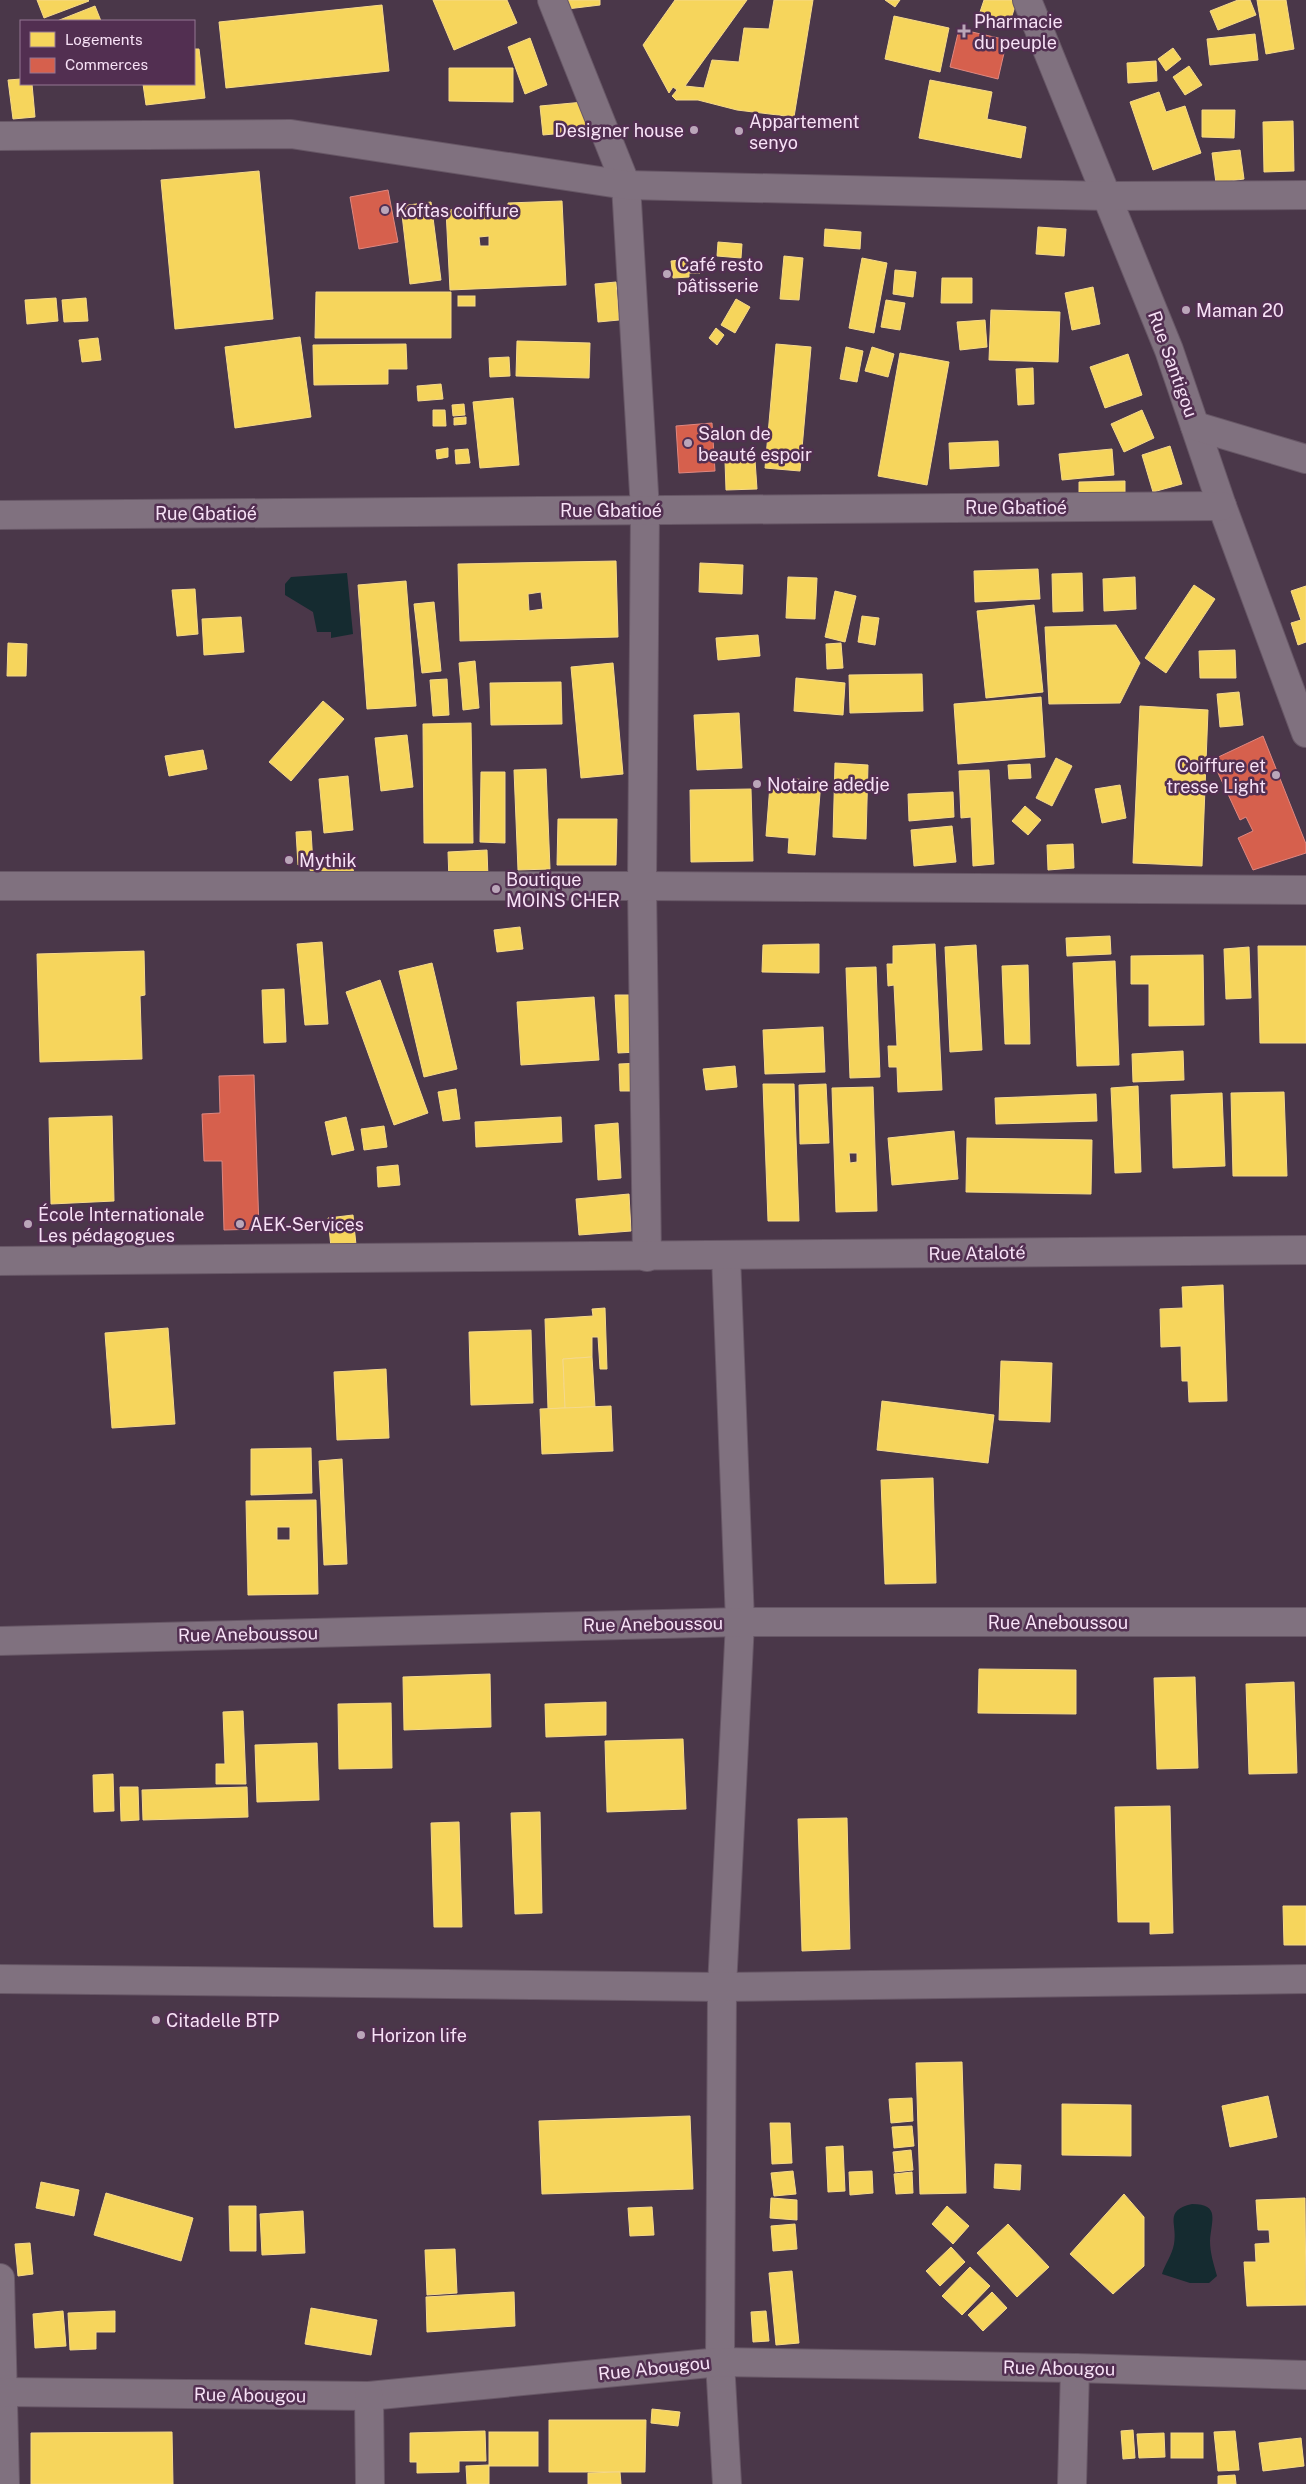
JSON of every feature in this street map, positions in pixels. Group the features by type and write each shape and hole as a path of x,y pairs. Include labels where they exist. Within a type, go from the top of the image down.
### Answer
{"street":[{"path":"552,0 626,185 644,510 642,886 647,1256"},
{"name":"Rue Santigou","path":"1027,0 1169,350 1222,506 1306,733"},
{"path":"0,136 291,134 626,185 1107,196 1306,196"},
{"path":"1195,426 1306,460"},
{"name":"Rue Gbatioé","path":"0,515 1222,506"},
{"path":"0,886 642,886 1306,890"},
{"name":"Rue Ataloté","path":"0,1261 1306,1250"},
{"path":"726,1255 740,1622 722,1987 720,2362 727,2484"},
{"name":"Rue Aneboussou","path":"0,1641 740,1622 1306,1622"},
{"path":"0,1979 722,1987 1306,1979"},
{"path":"0,2278 5,2484"},
{"name":"Rue Abougou","path":"3,2392 369,2396 720,2362 1075,2368 1306,2375"},
{"path":"1072,2484 1075,2368"},
{"path":"369,2396 370,2484"}],"shaded area":[{"path":"347,573 353,634 331,638 331,632 317,632 313,612 285,595 285,584 291,577"},
{"path":"1192,2204 1201,2205 1211,2210 1210,2245 1217,2276 1209,2283 1190,2283 1162,2274 1174,2244 1175,2214 1183,2207"}],"building: Logements":[{"path":"37,0 88,0 89,1 44,18"},
{"path":"433,0 507,0 517,23 454,50"},
{"path":"566,0 600,0 600,5 567,9"},
{"path":"675,0 747,0 685,86 704,88 712,60 739,62 744,28 769,29 774,0 813,0 794,117 737,110 698,100 676,100 672,96 677,90 673,87 669,93 643,45"},
{"path":"885,0 900,0 895,7"},
{"path":"984,0 1017,0 1010,22 980,12"},
{"path":"1238,0 1250,0 1256,15 1218,30 1210,11"},
{"path":"1257,0 1286,0 1294,49 1266,54"},
{"path":"382,5 389,71 226,88 219,22"},
{"path":"95,6 101,20 60,20"},
{"path":"894,16 949,28 940,72 885,59"},
{"path":"1255,34 1258,60 1210,65 1207,39"},
{"path":"530,38 547,85 525,94 508,47"},
{"path":"1173,48 1181,59 1166,71 1158,59"},
{"path":"195,49 199,49 205,98 146,105 143,85 195,85"},
{"path":"1156,61 1157,81 1128,83 1127,63"},
{"path":"1189,66 1202,85 1185,95 1173,77"},
{"path":"449,68 513,68 513,102 449,101"},
{"path":"20,79 20,85 32,85 35,117 13,119 8,80"},
{"path":"930,80 992,92 987,119 1026,127 1021,158 919,138"},
{"path":"1159,92 1166,112 1185,106 1201,153 1153,170 1130,102"},
{"path":"584,102 587,131 543,135 540,106"},
{"path":"1202,110 1235,110 1234,138 1202,137"},
{"path":"1293,121 1294,171 1264,172 1263,122"},
{"path":"1240,150 1244,179 1216,183 1212,153"},
{"path":"259,171 273,319 175,329 161,180"},
{"path":"562,201 566,285 450,290 446,210 508,207 508,203","holes":["489,236 489,246 480,246 479,237"]},
{"path":"431,202 441,280 410,284 401,206"},
{"path":"1038,227 1066,229 1064,256 1036,254"},
{"path":"825,229 861,232 860,249 824,246"},
{"path":"718,242 742,244 741,258 717,256"},
{"path":"784,256 803,258 799,300 780,299"},
{"path":"862,258 887,263 874,333 849,328"},
{"path":"689,259 689,264 700,263 700,273 689,273 689,277 673,278 671,261"},
{"path":"895,270 916,272 913,297 893,294"},
{"path":"942,278 972,278 972,303 941,303"},
{"path":"616,282 619,320 598,322 595,284"},
{"path":"1093,287 1100,324 1072,330 1065,293"},
{"path":"316,292 451,292 451,338 315,338"},
{"path":"458,296 475,296 475,306 458,306"},
{"path":"56,298 58,321 27,324 25,300"},
{"path":"86,298 88,321 64,322 62,300"},
{"path":"736,299 750,307 735,333 721,325"},
{"path":"886,300 905,303 900,330 881,327"},
{"path":"991,310 1060,312 1058,362 989,360"},
{"path":"985,320 987,347 960,350 957,322"},
{"path":"716,328 724,335 717,345 709,338"},
{"path":"300,337 311,417 235,428 225,347"},
{"path":"98,338 101,360 82,362 79,340"},
{"path":"517,341 590,343 589,378 516,376"},
{"path":"406,344 407,369 388,369 388,384 314,385 313,345"},
{"path":"776,344 811,347 800,471 765,468"},
{"path":"846,347 863,351 857,382 840,379"},
{"path":"872,347 894,354 888,377 865,371"},
{"path":"900,353 949,362 927,485 878,476"},
{"path":"1128,354 1142,395 1105,408 1090,367"},
{"path":"509,357 510,376 490,377 489,358"},
{"path":"1033,368 1034,404 1018,405 1016,369"},
{"path":"441,384 443,399 418,401 417,386"},
{"path":"513,398 519,465 480,468 473,402"},
{"path":"464,404 465,415 453,416 452,405"},
{"path":"433,410 445,410 446,426 433,426"},
{"path":"1142,410 1154,438 1124,452 1111,424"},
{"path":"466,417 466,424 454,425 454,418"},
{"path":"998,441 999,466 950,469 949,443"},
{"path":"1170,446 1182,484 1153,492 1142,455"},
{"path":"448,448 448,457 437,459 436,450"},
{"path":"468,449 470,463 456,464 455,450"},
{"path":"1112,449 1114,475 1062,480 1059,454"},
{"path":"755,460 757,489 726,490 725,461"},
{"path":"1125,481 1125,497 1079,496 1079,482"},
{"path":"616,561 618,637 460,641 458,564","holes":["541,592 543,609 529,611 528,594"]},
{"path":"700,563 743,565 742,594 699,592"},
{"path":"1038,569 1040,599 975,602 974,571"},
{"path":"1082,573 1083,611 1053,612 1052,574"},
{"path":"788,577 817,578 815,619 786,618"},
{"path":"1135,577 1136,609 1104,611 1103,579"},
{"path":"406,581 416,706 367,709 358,585"},
{"path":"1194,585 1215,599 1166,673 1145,658"},
{"path":"1306,586 1306,642 1298,645 1291,623 1301,620 1291,591"},
{"path":"195,589 198,634 177,636 172,590"},
{"path":"835,591 856,596 845,642 825,637"},
{"path":"434,602 441,671 422,673 414,604"},
{"path":"1034,605 1043,692 986,698 977,611"},
{"path":"862,616 879,618 875,645 858,642"},
{"path":"241,617 244,652 204,655 202,619"},
{"path":"1116,625 1140,663 1120,703 1049,704 1045,627"},
{"path":"758,635 760,656 718,660 716,638"},
{"path":"8,643 27,644 26,676 7,676"},
{"path":"841,643 843,668 827,669 826,644"},
{"path":"1235,650 1236,678 1200,678 1199,651"},
{"path":"475,661 479,708 463,710 459,663"},
{"path":"613,663 623,774 581,778 571,667"},
{"path":"922,674 923,711 850,713 849,675"},
{"path":"796,678 845,683 843,715 794,711"},
{"path":"447,679 449,715 433,716 430,680"},
{"path":"561,682 562,724 491,725 490,683"},
{"path":"1239,692 1243,725 1220,727 1217,694"},
{"path":"1041,697 1045,757 958,764 954,704"},
{"path":"323,701 344,719 291,781 269,762"},
{"path":"1140,706 1208,710 1202,866 1133,863"},
{"path":"739,713 742,768 697,770 694,715"},
{"path":"471,723 473,843 424,843 423,724"},
{"path":"407,735 413,787 381,791 375,738"},
{"path":"203,750 207,769 169,776 165,756"},
{"path":"1056,758 1072,766 1052,806 1036,798"},
{"path":"835,763 868,765 866,839 833,837"},
{"path":"1030,764 1031,778 1009,779 1008,765"},
{"path":"546,769 550,869 518,870 514,770"},
{"path":"989,770 994,864 973,866 971,817 961,818 959,771"},
{"path":"481,772 505,772 505,843 480,842"},
{"path":"348,776 353,830 324,833 319,779"},
{"path":"794,779 821,781 815,855 788,853 789,838 766,836 770,785 793,787"},
{"path":"1120,785 1126,818 1102,823 1095,789"},
{"path":"751,789 753,861 691,862 690,790"},
{"path":"953,792 954,817 909,821 908,794"},
{"path":"1025,806 1041,820 1028,835 1012,821"},
{"path":"558,819 617,819 616,865 557,865"},
{"path":"952,826 956,862 914,866 911,830"},
{"path":"311,831 313,864 298,865 296,832"},
{"path":"1073,844 1074,868 1048,870 1047,845"},
{"path":"487,850 488,878 449,881 448,852"},
{"path":"353,866 354,880 312,883 310,869"},
{"path":"520,927 523,949 497,952 494,930"},
{"path":"1110,936 1111,954 1067,956 1066,938"},
{"path":"322,942 328,1024 305,1025 297,944"},
{"path":"819,944 819,973 762,972 763,945"},
{"path":"935,944 942,1090 898,1092 897,1067 889,1067 888,1046 897,1046 894,985 888,986 887,964 893,964 893,946"},
{"path":"976,945 982,1050 950,1052 945,947"},
{"path":"1258,946 1306,946 1306,1043 1260,1043"},
{"path":"1249,947 1251,998 1226,999 1224,949"},
{"path":"144,951 145,995 140,996 142,1059 40,1062 37,954"},
{"path":"1203,955 1204,1025 1149,1026 1149,984 1131,984 1131,956"},
{"path":"1115,961 1119,1065 1077,1066 1073,963"},
{"path":"432,963 457,1069 424,1077 399,971"},
{"path":"1028,965 1030,1044 1005,1044 1002,966"},
{"path":"876,967 880,1077 850,1078 846,968"},
{"path":"380,980 428,1113 394,1125 346,992"},
{"path":"284,989 286,1042 264,1043 262,990"},
{"path":"615,995 635,995 638,1052 618,1053"},
{"path":"594,997 599,1060 521,1065 517,1002"},
{"path":"823,1027 825,1072 765,1074 763,1030"},
{"path":"1183,1051 1184,1080 1133,1082 1132,1054"},
{"path":"642,1063 642,1091 620,1091 619,1064"},
{"path":"735,1066 737,1087 706,1090 703,1069"},
{"path":"763,1084 794,1084 799,1221 768,1221"},
{"path":"826,1084 829,1143 800,1144 799,1085"},
{"path":"1138,1086 1141,1172 1115,1173 1111,1088"},
{"path":"873,1087 877,1211 836,1212 832,1088","holes":["849,1153 857,1153 857,1162 850,1163"]},
{"path":"456,1089 460,1119 443,1121 438,1092"},
{"path":"1284,1092 1287,1176 1233,1176 1231,1093"},
{"path":"1222,1093 1225,1166 1173,1168 1171,1095"},
{"path":"1096,1094 1097,1121 996,1124 995,1098"},
{"path":"112,1116 114,1201 51,1204 49,1118"},
{"path":"346,1117 354,1150 332,1155 325,1122"},
{"path":"561,1117 562,1142 476,1147 475,1122"},
{"path":"618,1123 621,1178 598,1180 595,1125"},
{"path":"384,1126 387,1147 364,1150 361,1129"},
{"path":"954,1131 958,1179 892,1185 888,1138"},
{"path":"967,1138 1092,1140 1091,1194 966,1192"},
{"path":"398,1165 400,1185 378,1187 377,1167"},
{"path":"629,1194 631,1231 579,1235 576,1199"},
{"path":"353,1215 357,1255 332,1257 328,1218"},
{"path":"1223,1285 1227,1401 1189,1402 1188,1381 1182,1381 1181,1346 1161,1347 1160,1309 1183,1308 1182,1287"},
{"path":"605,1308 607,1369 600,1369 598,1337 592,1337 592,1357 563,1359 565,1408 548,1409 545,1319 593,1316 592,1309"},
{"path":"168,1328 175,1424 112,1428 105,1333"},
{"path":"531,1330 533,1403 471,1405 469,1332"},
{"path":"592,1357 595,1407 565,1408 563,1359"},
{"path":"1001,1361 1052,1363 1050,1422 999,1420"},
{"path":"386,1369 389,1438 337,1440 334,1372"},
{"path":"882,1401 994,1415 988,1463 877,1450"},
{"path":"611,1406 613,1451 542,1454 540,1409"},
{"path":"311,1448 312,1493 251,1495 251,1449"},
{"path":"342,1459 347,1564 324,1565 319,1461"},
{"path":"933,1478 936,1583 885,1584 881,1480"},
{"path":"316,1500 318,1594 248,1595 246,1501","holes":["277,1527 290,1527 290,1540 277,1540"]},
{"path":"979,1669 1076,1670 1076,1714 978,1713"},
{"path":"490,1674 491,1727 404,1730 403,1677"},
{"path":"1195,1677 1198,1768 1157,1769 1154,1678"},
{"path":"1294,1682 1297,1773 1249,1774 1246,1684"},
{"path":"606,1702 606,1735 546,1737 545,1704"},
{"path":"391,1703 392,1768 339,1769 338,1704"},
{"path":"243,1711 246,1784 216,1784 216,1764 225,1764 223,1712"},
{"path":"683,1739 686,1809 607,1812 605,1741"},
{"path":"317,1743 319,1800 257,1802 255,1745"},
{"path":"113,1774 114,1811 94,1812 93,1775"},
{"path":"120,1787 138,1787 139,1820 121,1821"},
{"path":"247,1787 248,1817 143,1820 142,1790"},
{"path":"1170,1806 1173,1933 1150,1934 1150,1922 1118,1922 1115,1807"},
{"path":"540,1812 542,1913 515,1914 511,1813"},
{"path":"847,1818 850,1949 802,1951 798,1819"},
{"path":"459,1822 462,1927 434,1927 431,1823"},
{"path":"1283,1906 1306,1906 1306,1945 1284,1945"},
{"path":"962,2062 966,2193 920,2194 916,2063"},
{"path":"1268,2096 1277,2137 1230,2147 1222,2106"},
{"path":"912,2098 913,2121 891,2123 889,2099"},
{"path":"1062,2104 1131,2105 1131,2156 1062,2155"},
{"path":"690,2116 693,2189 542,2194 539,2121"},
{"path":"770,2123 790,2123 792,2163 772,2164"},
{"path":"912,2126 914,2146 894,2148 892,2127"},
{"path":"843,2146 845,2191 828,2192 826,2147"},
{"path":"911,2150 913,2170 895,2172 893,2152"},
{"path":"995,2164 1021,2165 1020,2190 994,2188"},
{"path":"793,2171 796,2194 774,2196 771,2173"},
{"path":"872,2171 873,2193 850,2195 849,2172"},
{"path":"912,2172 913,2193 896,2194 894,2174"},
{"path":"41,2182 79,2190 74,2216 36,2208"},
{"path":"106,2193 193,2218 181,2261 94,2235"},
{"path":"1124,2194 1144,2217 1144,2266 1113,2294 1070,2254"},
{"path":"771,2198 797,2200 797,2220 770,2218"},
{"path":"1305,2198 1306,2305 1247,2306 1244,2262 1256,2262 1255,2244 1270,2243 1269,2230 1258,2230 1256,2200"},
{"path":"229,2206 256,2206 256,2251 230,2251"},
{"path":"947,2206 969,2226 953,2244 932,2224"},
{"path":"652,2207 654,2235 630,2236 628,2208"},
{"path":"303,2211 305,2253 262,2255 260,2214"},
{"path":"795,2224 797,2249 773,2251 771,2226"},
{"path":"1008,2224 1049,2267 1017,2297 977,2253"},
{"path":"30,2243 33,2274 18,2276 15,2244"},
{"path":"951,2247 965,2262 940,2286 926,2271"},
{"path":"455,2249 457,2293 427,2295 425,2250"},
{"path":"970,2267 990,2286 962,2315 942,2296"},
{"path":"792,2271 799,2343 776,2345 769,2273"},
{"path":"514,2292 515,2326 427,2332 426,2297"},
{"path":"992,2292 1007,2308 983,2331 968,2315"},
{"path":"311,2308 377,2320 371,2355 305,2344"},
{"path":"63,2311 66,2346 35,2348 33,2314"},
{"path":"115,2311 115,2332 96,2332 96,2349 70,2350 68,2313"},
{"path":"766,2311 769,2341 753,2342 751,2312"},
{"path":"652,2409 680,2412 678,2426 651,2423"},
{"path":"549,2420 646,2420 645,2472 549,2472"},
{"path":"1133,2430 1135,2458 1123,2459 1121,2431"},
{"path":"485,2431 486,2461 459,2461 459,2472 417,2473 417,2462 410,2462 410,2433"},
{"path":"1235,2431 1239,2470 1218,2471 1214,2432"},
{"path":"172,2432 173,2484 31,2484 31,2433"},
{"path":"489,2432 538,2432 538,2466 489,2466"},
{"path":"1164,2433 1165,2457 1139,2458 1137,2434"},
{"path":"1171,2433 1203,2433 1203,2458 1171,2458"},
{"path":"1301,2438 1304,2466 1263,2471 1259,2443"},
{"path":"489,2465 489,2484 467,2484 466,2466"},
{"path":"620,2472 621,2484 588,2484 588,2473"},
{"path":"1235,2475 1236,2484 1218,2484 1218,2476"}],"building: Commerces":[{"path":"959,29 1007,40 998,79 950,67"},
{"path":"388,190 398,242 359,249 350,197"},
{"path":"712,423 715,471 679,473 676,426"},
{"path":"1263,736 1306,844 1306,853 1253,870 1238,838 1253,831 1246,817 1240,820 1212,760"},
{"path":"254,1075 259,1229 224,1230 222,1161 204,1161 202,1114 220,1113 219,1076"}],"place":[{"name":"Pharmacie du peuple","path":"964,31"},
{"name":"Designer house","path":"694,130"},
{"name":"Appartement senyo","path":"739,131"},
{"name":"Koftas coiffure","path":"385,210"},
{"name":"Café resto pâtisserie","path":"667,274"},
{"name":"Maman 20","path":"1186,310"},
{"name":"Salon de beauté espoir","path":"688,443"},
{"name":"Coiffure et tresse Light","path":"1276,775"},
{"name":"Notaire adedje","path":"757,784"},
{"name":"Mythik","path":"289,860"},
{"name":"Boutique MOINS CHER","path":"496,889"},
{"name":"École Internationale Les pédagogues","path":"28,1224"},
{"name":"AEK-Services","path":"240,1224"},
{"name":"Citadelle BTP","path":"156,2020"},
{"name":"Horizon life","path":"361,2035"}]}
